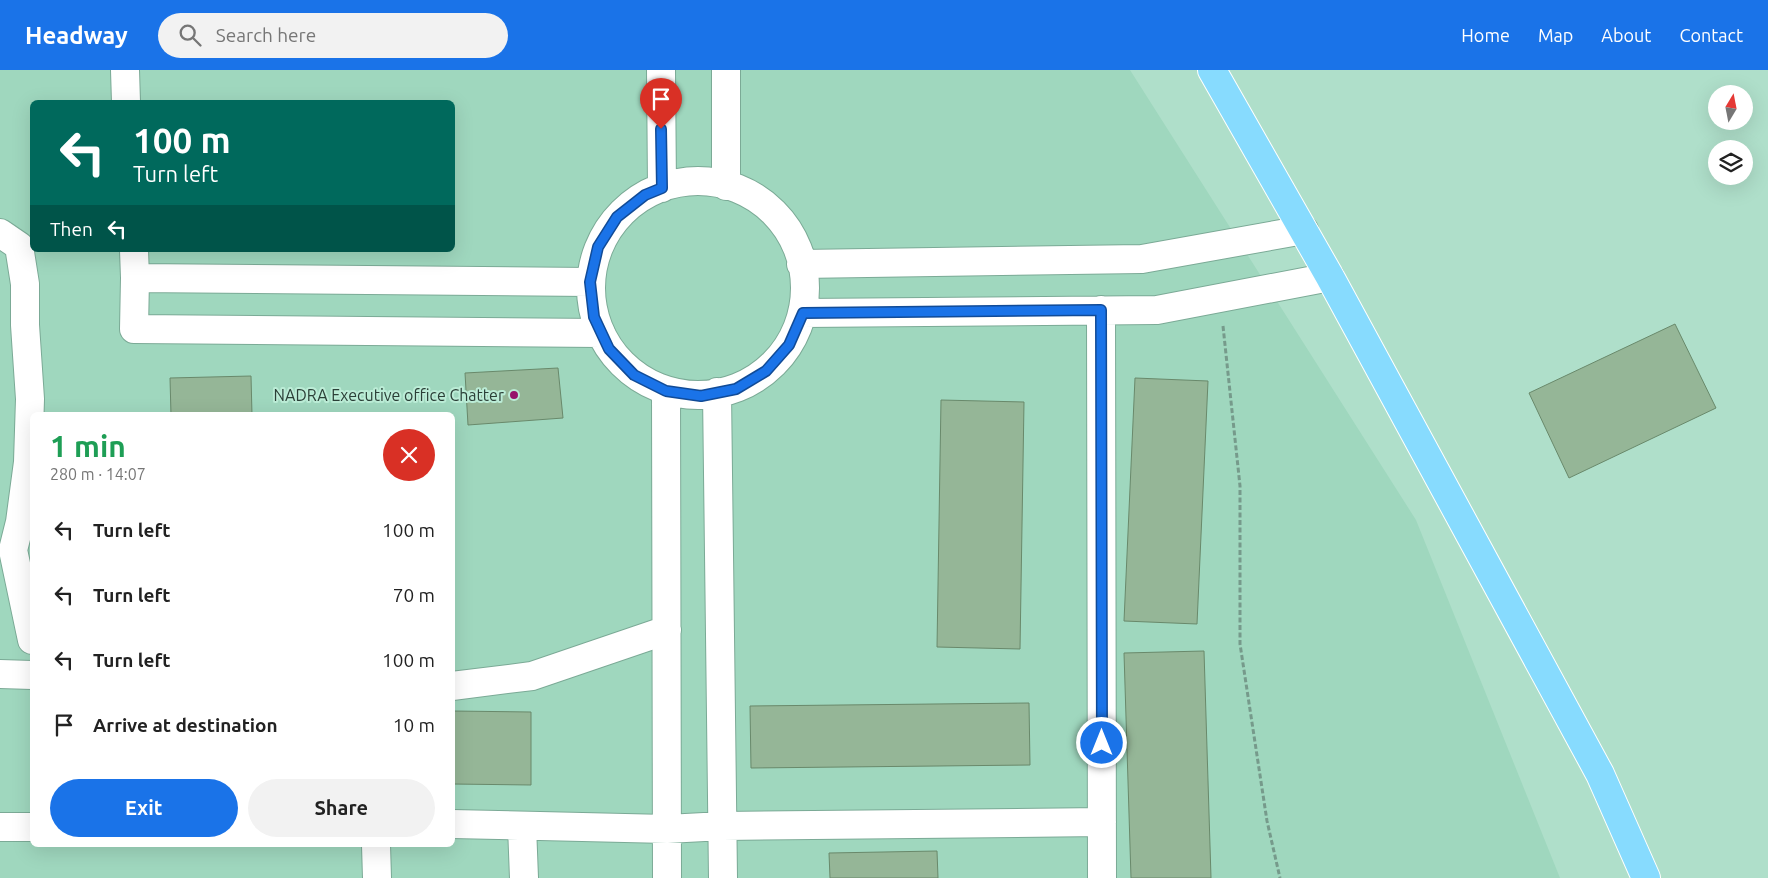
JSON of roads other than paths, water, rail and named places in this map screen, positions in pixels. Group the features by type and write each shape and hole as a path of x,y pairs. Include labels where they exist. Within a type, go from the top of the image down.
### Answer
{"highway":[{"path":"1212,70 1330,277 1600,774 1646,878"}],"street":[{"path":"125,70 126,100"},
{"path":"661,70 662,188"},
{"path":"726,70 726,186"},
{"path":"714,182 748,194 776,215 796,244 805,278 803,313 789,345 766,371 736,389 701,396 666,391 634,375 609,349 594,317 590,282 598,247 617,217 645,195 662,188 678,183 714,182"},
{"path":"801,264 1142,259 1304,230"},
{"path":"0,233 19,246 25,284 25,325 30,399 28,462 20,522 13,550 30,631"},
{"path":"134,252 136,278 134,329 601,332"},
{"path":"803,313 1157,310 1330,277"},
{"path":"136,278 590,282"},
{"path":"1101,310 1102,878"},
{"path":"666,391 667,878"},
{"path":"717,392 723,878"},
{"path":"455,686 532,676 666,630"},
{"path":"0,674 30,675"},
{"path":"455,824 667,829 723,826 1102,822"},
{"path":"0,827 30,826"},
{"path":"522,826 524,878"},
{"path":"376,847 377,878"}],"place":[{"name":"NADRA Executive office Chatter","path":"514,395"}]}
